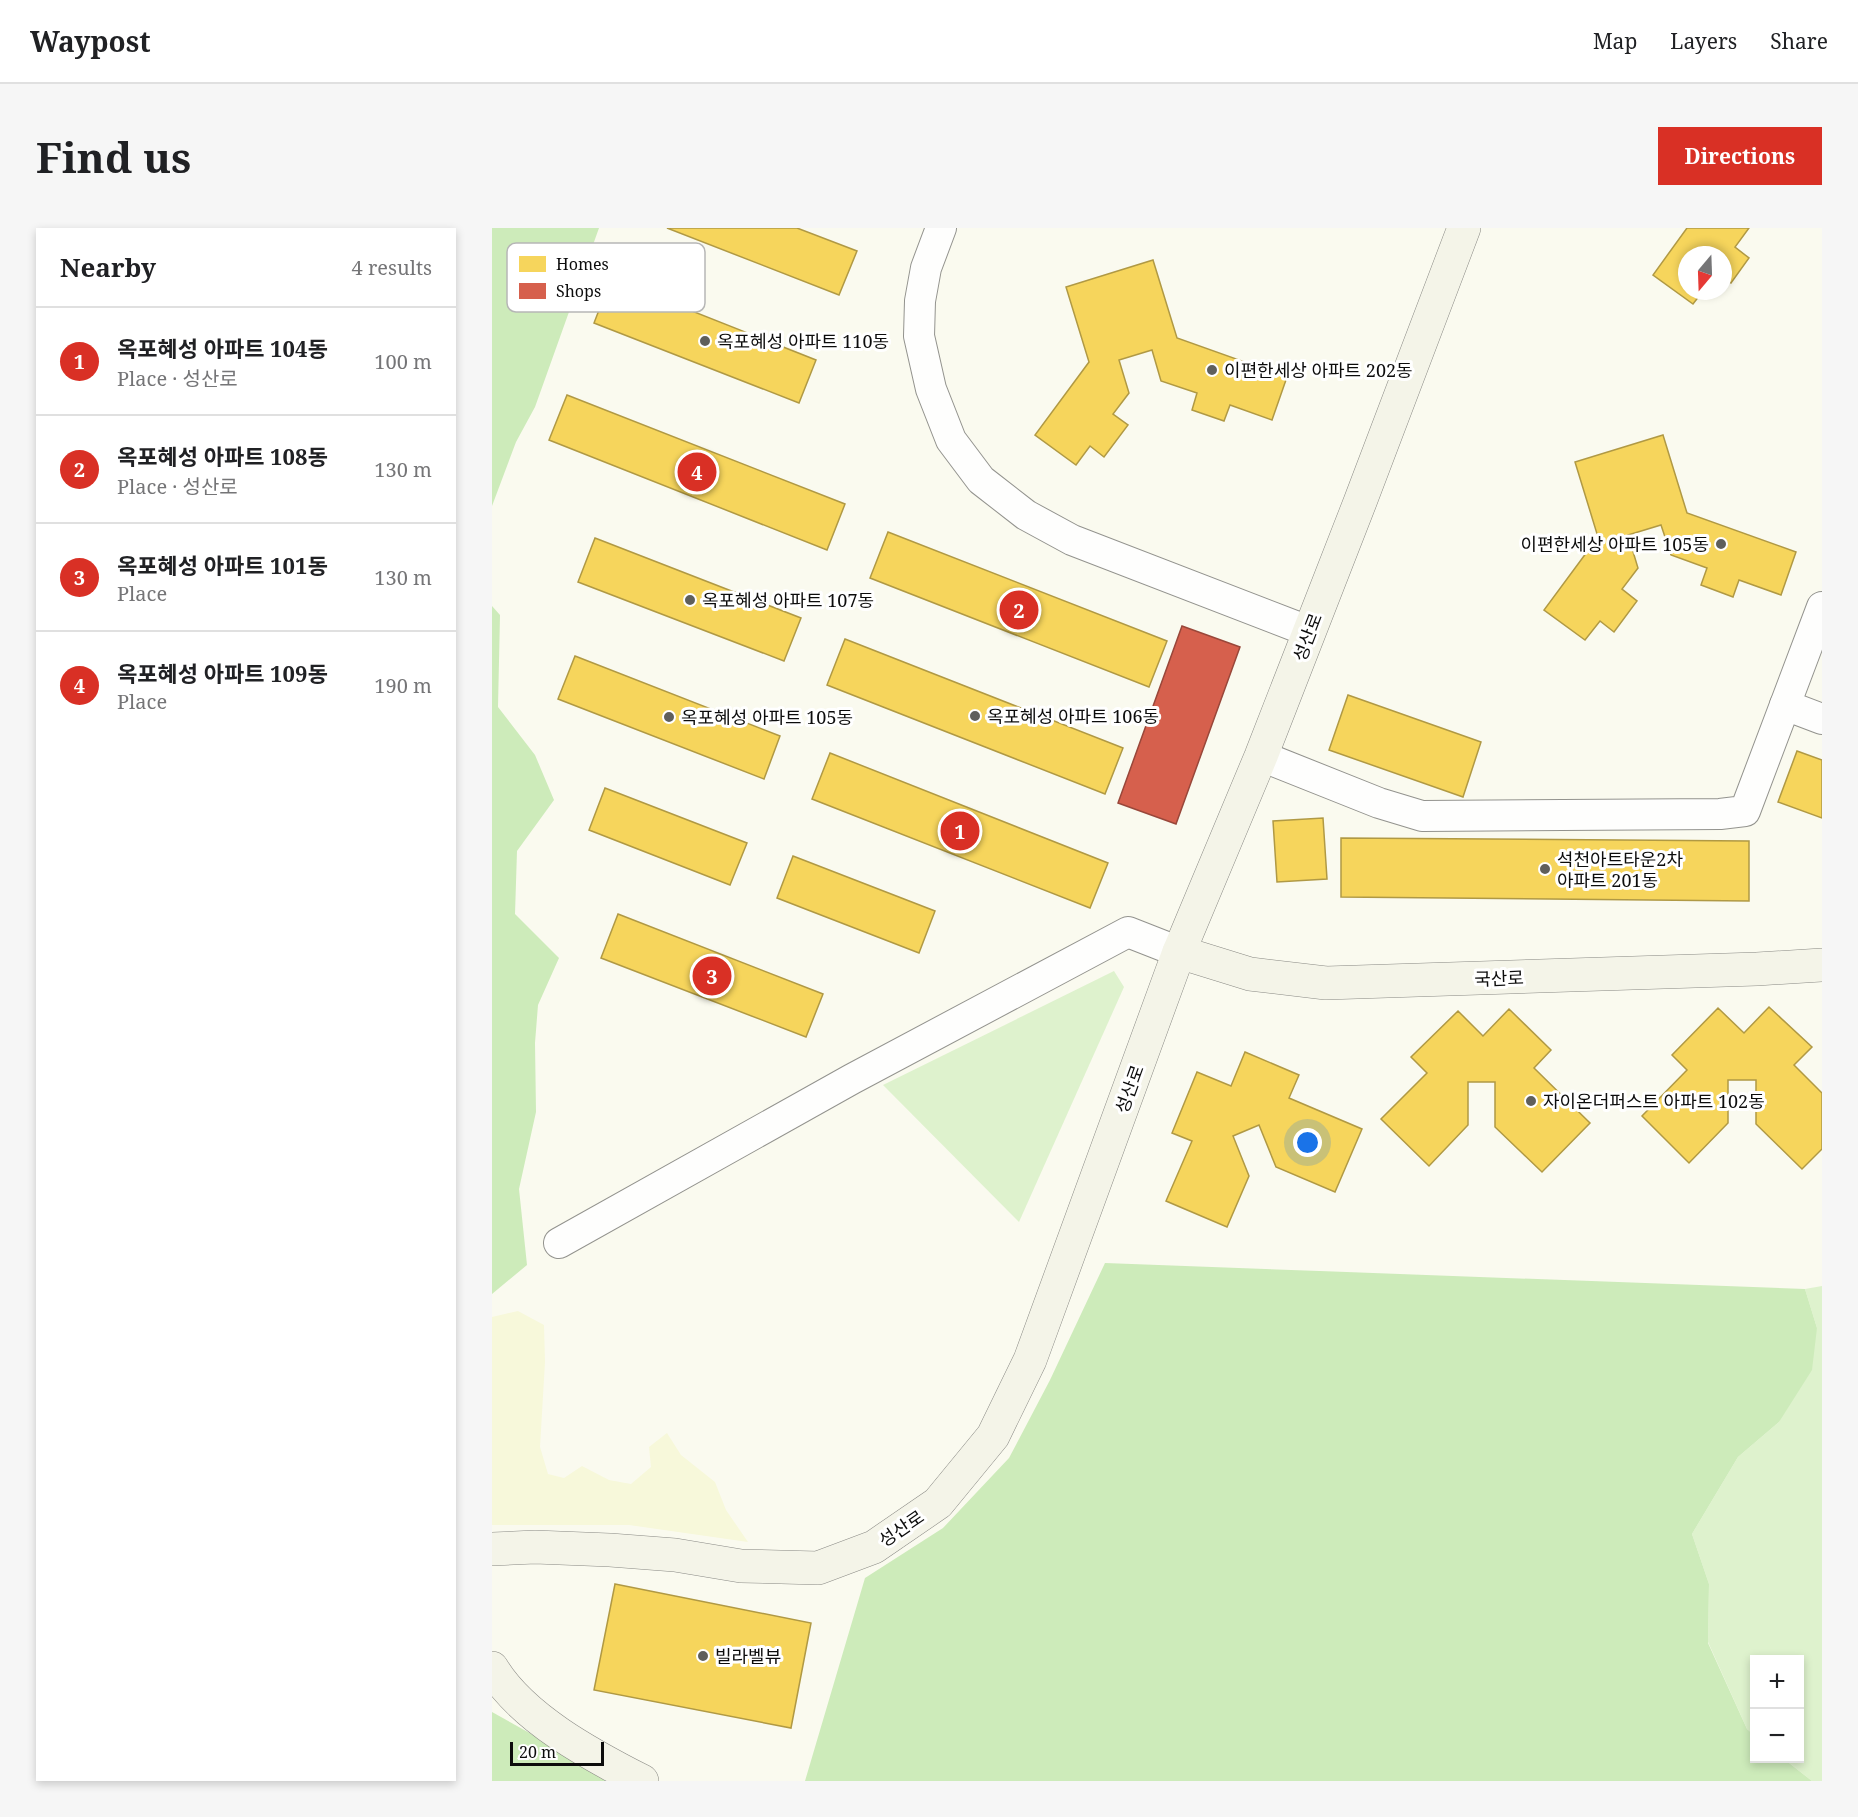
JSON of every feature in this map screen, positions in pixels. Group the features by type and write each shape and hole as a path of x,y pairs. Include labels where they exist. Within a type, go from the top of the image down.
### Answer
{"street":[{"path":"941,228 926,268 920,301 919,336 931,389 951,440 981,480 1026,515 1072,540 1308,631"},
{"name":"성산로","path":"492,1549 535,1547 610,1550 675,1555 741,1566 818,1568 874,1547 938,1503 993,1436 1030,1360 1179,952 1261,756 1464,228"},
{"path":"1261,756 1379,803 1422,816 1720,814 1745,811 1822,607"},
{"path":"1785,705 1822,719"},
{"path":"559,1243 842,1084 1128,932 1179,952"},
{"name":"국산로","path":"1179,952 1250,974 1326,983 1822,965"},
{"path":"492,1668 498,1678 534,1714 579,1747 642,1781"}],"green space":[{"path":"492,228 599,228 594,243 507,243 507,312 569,312 535,407 516,442 492,506"},
{"path":"492,606 500,615 498,707 535,755 554,800 517,851 515,914 559,958 538,1005 535,1043 536,1112 519,1189 527,1265 492,1294"},
{"path":"1114,971 1124,987 1019,1222 883,1085"},
{"path":"1105,1263 1805,1289 1817,1328 1812,1370 1779,1422 1738,1457 1692,1534 1709,1584 1708,1643 1750,1732 1750,1763 1789,1763 1812,1781 805,1781 865,1578 943,1528 1009,1458 1050,1380"},
{"path":"1822,1286 1822,1781 1812,1781 1789,1763 1804,1763 1804,1655 1750,1655 1750,1732 1708,1642 1709,1584 1692,1534 1738,1457 1779,1422 1817,1328 1805,1289"},
{"path":"518,1311 544,1325 545,1362 540,1447 548,1474 564,1478 582,1466 609,1480 631,1484 651,1467 649,1447 667,1433 681,1455 715,1482 726,1510 748,1542 629,1525 492,1525 492,1317"},
{"path":"492,1712 616,1781 492,1781"}],"building: Homes":[{"path":"667,228 797,228 857,251 839,295"},
{"path":"1687,228 1749,228 1735,247 1749,258 1732,282 1732,246 1678,246 1678,293 1653,275"},
{"name":"이편한세상 아파트 202동","path":"1153,260 1177,338 1287,377 1272,420 1230,405 1224,421 1192,410 1197,393 1161,381 1152,350 1119,360 1129,393 1113,414 1128,425 1104,457 1090,446 1076,465 1035,435 1089,362 1066,287"},
{"name":"옥포혜성 아파트 110동","path":"598,312 695,312 816,360 799,403 594,323"},
{"path":"567,395 845,504 827,550 549,440"},
{"name":"이편한세상 아파트 105동","path":"1663,435 1687,513 1796,552 1781,595 1739,580 1733,597 1701,585 1707,568 1671,555 1661,525 1628,535 1638,568 1622,589 1637,601 1614,632 1600,621 1585,640 1544,610 1598,537 1575,462"},
{"path":"888,532 1167,641 1149,687 870,578"},
{"name":"옥포혜성 아파트 107동","path":"595,538 801,618 784,661 578,582"},
{"name":"옥포혜성 아파트 106동","path":"845,639 1123,748 1105,794 827,685"},
{"name":"옥포혜성 아파트 105동","path":"575,656 780,736 764,779 558,699"},
{"path":"1348,695 1481,742 1463,797 1329,750"},
{"path":"1797,751 1822,760 1822,818 1778,802"},
{"path":"830,753 1108,863 1090,908 812,799"},
{"path":"605,788 747,843 730,885 589,830"},
{"path":"1323,818 1327,879 1277,882 1273,821"},
{"name":"석천아트타운2차 아파트 201동","path":"1341,838 1749,841 1749,901 1341,897"},
{"path":"793,856 935,911 919,953 777,898"},
{"path":"618,914 823,994 806,1037 601,958"},
{"path":"1769,1007 1812,1047 1794,1065 1822,1093 1822,1149 1802,1169 1756,1124 1756,1080 1728,1080 1728,1123 1689,1163 1642,1116 1687,1070 1672,1055 1718,1008 1744,1033"},
{"name":"자이온더퍼스트 아파트 102동","path":"1509,1009 1551,1050 1534,1068 1590,1123 1542,1172 1495,1127 1495,1082 1468,1082 1468,1125 1429,1166 1381,1119 1427,1073 1411,1057 1458,1011 1483,1036"},
{"path":"1245,1052 1299,1075 1289,1098 1362,1129 1335,1192 1276,1167 1259,1125 1233,1136 1249,1176 1227,1227 1166,1201 1192,1141 1172,1133 1197,1072 1231,1086"},
{"name":"빌라벨뷰","path":"615,1584 811,1623 791,1728 594,1690"}],"building: Shops":[{"path":"1182,626 1240,647 1176,824 1118,803"}],"place":[{"name":"옥포혜성 아파트 110동","path":"705,341"},
{"name":"이편한세상 아파트 202동","path":"1212,370"},
{"name":"옥포혜성 아파트 109동","path":"697,472"},
{"name":"이편한세상 아파트 105동","path":"1721,544"},
{"name":"옥포혜성 아파트 107동","path":"690,600"},
{"name":"옥포혜성 아파트 108동","path":"1019,610"},
{"name":"옥포혜성 아파트 106동","path":"975,716"},
{"name":"옥포혜성 아파트 105동","path":"669,717"},
{"name":"옥포혜성 아파트 104동","path":"960,831"},
{"name":"석천아트타운2차 아파트 201동","path":"1545,869"},
{"name":"옥포혜성 아파트 101동","path":"712,976"},
{"name":"자이온더퍼스트 아파트 102동","path":"1531,1101"},
{"name":"빌라벨뷰","path":"703,1656"}]}
